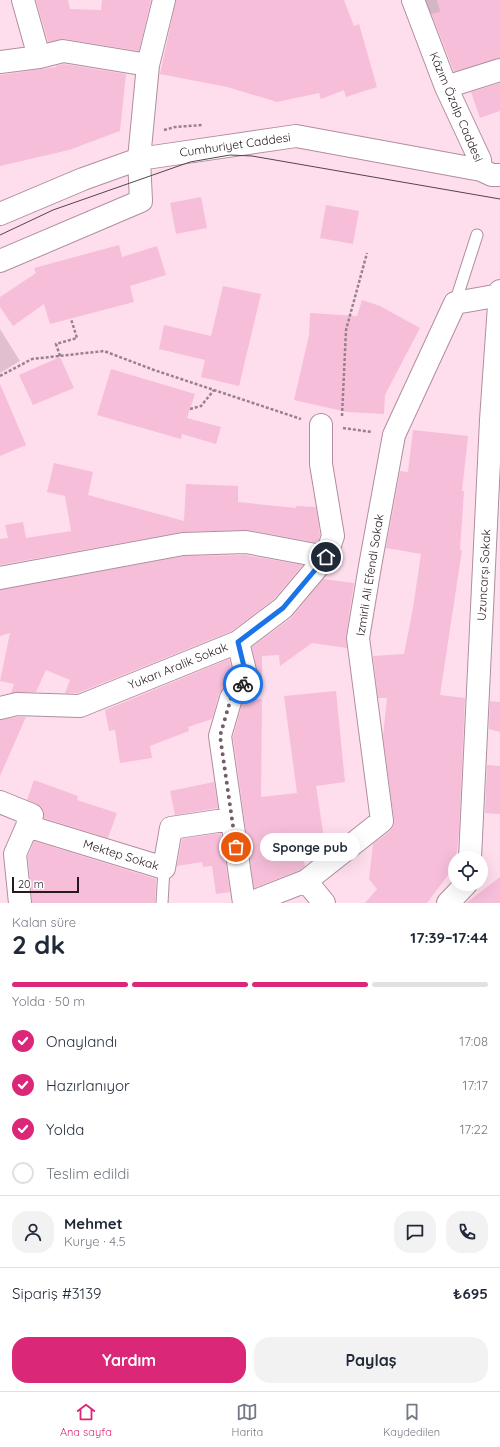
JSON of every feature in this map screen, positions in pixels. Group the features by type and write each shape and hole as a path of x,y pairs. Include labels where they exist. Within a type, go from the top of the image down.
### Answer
{"street":[{"path":"23,0 39,57"},
{"path":"0,261 141,201 139,159 148,65 164,0"},
{"name":"Kâzım Özalp Caddesi","path":"413,0 446,87 480,160 491,173"},
{"path":"0,62 39,57 62,51 148,65"},
{"path":"446,87 500,70"},
{"name":"Cumhuriyet Caddesi","path":"0,214 83,179 139,159 296,136 491,173"},
{"name":"Uzuncarşı Sokak","path":"470,851 496,421 500,292"},
{"path":"455,303 500,295"},
{"name":"Izmirli Ali Efendi Sokak","path":"250,903 306,881 382,821 358,638 394,435 455,303"},
{"path":"0,578 183,544 202,542 246,542 326,557 333,536 321,464 331,427"},
{"name":"Yukarı Aralik Sokak","path":"0,708 17,704 80,706 238,642 283,608 326,557"},
{"path":"238,642 247,679 231,698 220,736 244,903"},
{"path":"0,802 32,815 8,856 20,903"},
{"name":"Mektep Sokak","path":"26,826 164,868 171,828 231,819"},
{"path":"306,881 324,903"},
{"path":"448,903 459,891"}],"lane":[{"path":"455,303 477,235"},
{"path":"162,903 164,868"}],"path":[{"path":"331,427 346,330 367,253"},
{"path":"60,356 56,344 77,338 71,319"},
{"path":"0,376 32,359 104,351 214,390 331,427 394,435"},
{"path":"190,409 201,406 214,390"}],"shaded area":[{"path":"0,329 20,361 0,373"}],"building":[{"path":"36,0 68,0 70,9 101,10 102,0 151,0 139,51 65,39 48,42"},
{"path":"176,0 344,0 354,26 359,24 377,87 346,97 344,90 321,99 319,93 277,102 227,87 160,74"},
{"path":"426,0 500,0 500,58 454,72"},
{"path":"64,64 126,74 120,131 69,150 0,166 0,75 56,67"},
{"path":"500,83 500,111 480,118 471,92"},
{"path":"201,197 207,228 176,234 170,203"},
{"path":"326,205 359,211 353,244 320,238"},
{"path":"119,245 122,257 157,246 166,275 130,286 134,302 50,324 44,304 13,326 0,307 0,297 36,273 34,268"},
{"path":"223,286 261,294 239,386 201,377 205,360 159,349 164,325 211,336"},
{"path":"362,300 380,306 420,328 385,395 384,414 347,412 294,400 309,335 310,313 357,316"},
{"path":"60,357 74,388 33,405 19,375"},
{"path":"111,369 195,394 187,418 221,427 216,444 182,434 181,439 97,415"},
{"path":"0,384 26,445 0,456"},
{"path":"413,430 468,436 462,491 464,491 460,550 462,550 440,695 465,698 459,832 457,851 448,851 448,875 427,903 365,903 377,889 369,879 373,844 390,831 394,825 383,736 387,698 378,698 373,656 404,654 413,608 421,554 386,548 400,471 408,472"},
{"path":"54,463 93,472 88,495 184,521 186,484 238,486 238,502 296,508 296,506 316,507 320,535 318,543 248,530 182,532 0,565 0,539 8,538 5,525 23,522 26,538 71,531 65,496 47,492"},
{"path":"245,555 303,565 274,599 232,631 78,693 65,693 70,680 46,670 36,692 11,693 14,684 0,681 10,633 0,636 0,590 184,556"},
{"path":"323,579 354,583 346,636 347,648 312,643 280,666 279,655 262,656 262,679 259,681 252,647 291,618"},
{"path":"229,659 233,676 219,694 212,719 188,727 189,731 150,746 152,758 120,763 115,730 109,731 105,710"},
{"path":"336,691 345,782 316,786 324,838 300,842 305,866 300,870 254,888 233,737 242,704 245,700 262,699 261,797 297,793 284,696"},
{"path":"490,701 500,702 500,732 489,729"},
{"path":"26,717 0,776 0,720"},
{"path":"487,765 500,766 500,814 485,813"},
{"path":"34,780 78,796 77,800 117,813 108,838 44,818 42,807 27,800"},
{"path":"214,782 218,808 175,815 170,791"},
{"path":"221,833 230,892 216,894 212,866 203,867 202,862 177,866 182,839"},
{"path":"34,841 156,879 155,903 32,903 28,856"},
{"path":"500,877 500,903 466,903 482,891 488,891 488,886"}],"tunnel":[{"path":"416,7 440,0"}],"tram line":[{"path":"0,235 53,210 190,162 230,155 252,156 500,199"}],"way so far":[{"path":"236,847 220,736 231,698 243,684"}],"place":[{"name":"Sponge pub","path":"236,847"}],"route":[{"path":"243,684 247,679 238,642 283,608 326,557"}]}
